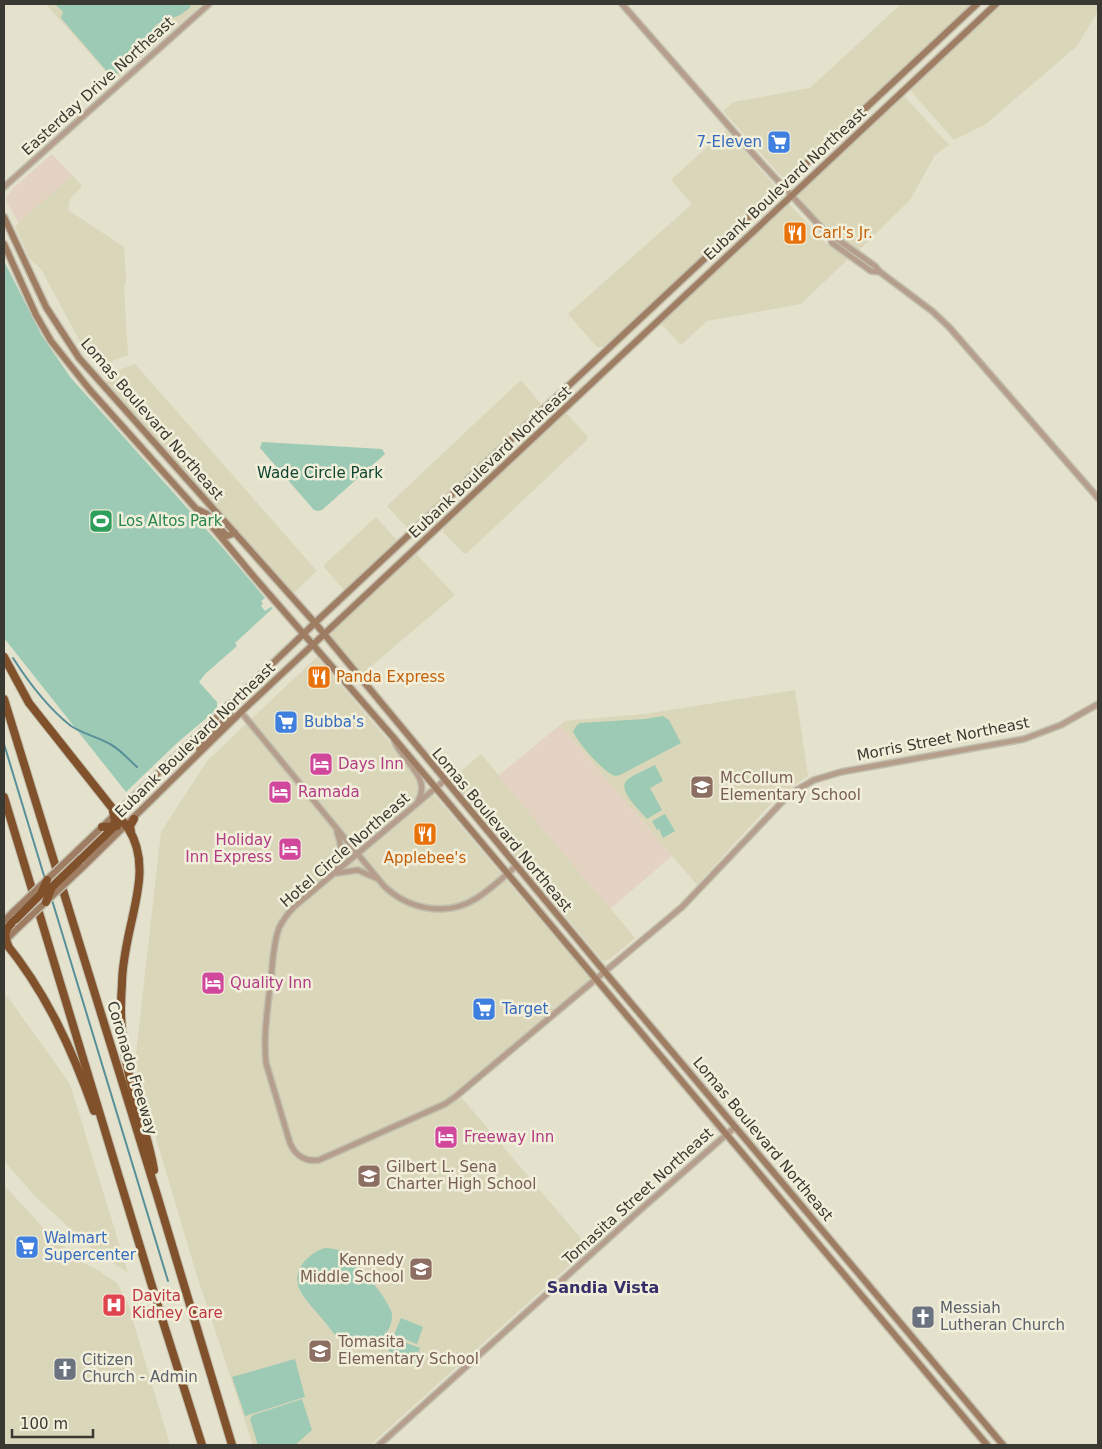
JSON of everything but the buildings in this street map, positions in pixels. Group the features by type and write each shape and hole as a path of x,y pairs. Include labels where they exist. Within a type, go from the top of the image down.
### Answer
{"highway":[{"path":"4,657 29,703 127,829 137,848 140,879 123,966 121,991 122,1019 127,1066 152,1159 157,1194"},
{"name":"Coronado Freeway","path":"4,700 157,1194 232,1445"},
{"path":"4,798 202,1445"},
{"path":"46,902 52,887 82,863 114,825 115,814"},
{"path":"127,829 134,818"},
{"path":"102,827 114,825 127,829"},
{"path":"47,880 41,894 14,915 5,930 4,941 7,950 17,959 40,991 68,1042 126,1200"},
{"path":"5,930 18,928"}],"main road":[{"name":"Eubank Boulevard Northeast","path":"47,880 304,633 977,4"},
{"name":"Eubank Boulevard Northeast","path":"134,818 240,712 996,4"},
{"path":"949,30 958,40"},
{"path":"844,129 852,138"},
{"name":"Lomas Boulevard Northeast","path":"4,217 46,307 80,358 315,623 604,972 1003,1445"},
{"path":"735,230 744,240"},
{"name":"Lomas Boulevard Northeast","path":"4,244 36,315 51,341 90,390 196,508 393,737 987,1445"},
{"path":"488,463 497,472"},
{"path":"196,508 207,514 227,536 235,533"},
{"path":"192,761 202,745 230,714 228,705"},
{"name":"Eubank Boulevard Northeast","path":"82,863 127,829"},
{"path":"4,941 46,902"},
{"path":"4,921 14,915"}],"street":[{"name":"Easterday Drive Northeast","path":"4,187 209,4"},
{"path":"622,4 782,186 830,237 832,244 871,271 880,272 932,310 1098,498"},
{"name":"Morris Street Northeast","path":"596,980 682,908 783,801 795,791 814,780 847,771 1024,739 1073,719 1098,704"},
{"path":"240,712 380,880 391,892 406,901 421,907 442,909 458,907 474,900 516,866"},
{"path":"393,737 401,754 418,775 422,784 422,794 414,807"},
{"name":"Hotel Circle Northeast","path":"445,780 295,906 287,914 280,926 276,939 265,1030 265,1050 266,1063 290,1143 296,1152 304,1159 319,1160 450,1101 596,980"},
{"path":"334,874 340,862 342,851 335,827"},
{"path":"334,874 346,870 358,870 380,880"},
{"name":"Tomasita Street Northeast","path":"379,1445 735,1127"}],"shaded area":[{"path":"46,4 202,4 114,81"},
{"path":"901,4 972,4 786,178 782,177 723,111 734,102 810,88"},
{"path":"1002,4 1098,4 1098,11 1077,46 986,124 954,140 910,90"},
{"path":"903,95 949,145 935,155 910,200 858,251 817,218 799,198 799,192"},
{"path":"726,130 776,187 604,347 597,347 568,314 692,204 671,180"},
{"path":"52,154 72,175 19,223 6,201 6,197 12,189"},
{"path":"72,175 82,186 70,199 68,210 124,247 126,279 124,288 128,355 98,367 84,349 41,269 29,258 15,226"},
{"path":"788,203 827,244 848,259 801,304 707,321 681,345 660,323"},
{"path":"135,364 317,571 294,593 107,384 107,381 119,370"},
{"path":"521,380 541,404 541,407 409,530 387,506"},
{"path":"567,414 587,436 587,440 467,553 463,553 443,532 444,528"},
{"path":"376,517 397,540 344,590 323,566"},
{"path":"416,554 455,595 362,674 333,639 331,636 333,631"},
{"path":"317,657 591,980 456,1091 589,1248 370,1445 253,1445 197,1276 137,1074 136,1054 161,832 207,761"},
{"name":"McCollum Elementary School","path":"795,690 808,776 776,798 697,885 560,725 565,721 645,714"},
{"path":"560,725 672,856 610,909 498,776"},
{"path":"481,754 635,938 610,959 602,960 453,782 454,777"},
{"path":"4,992 70,1084 128,1273 91,1248 34,1195 4,1161"},
{"path":"4,1185 49,1234 84,1263 117,1283 128,1304 170,1445 4,1445"}],"green space":[{"path":"55,4 189,4 191,7 180,15 157,24 148,36 145,48 115,76 111,76 61,18 63,12"},
{"name":"Los Altos Park","path":"4,261 42,336 71,378 265,598 261,601 263,603 261,606 265,611 271,607 273,608 235,643 237,646 205,674 199,682 217,702 217,709 177,743 126,792 4,638"},
{"name":"Wade Circle Park","path":"262,442 382,449 385,454 322,510 318,511 314,510 260,448"},
{"path":"663,716 669,720 681,743 615,776 604,769 591,756 573,731 580,723"},
{"path":"655,765 663,781 650,788 662,810 647,819 627,795 624,784 630,778"},
{"path":"665,814 675,831 663,838 659,829 657,830 652,821"},
{"path":"325,1248 339,1250 348,1256 371,1281 390,1308 392,1318 390,1327 374,1345 367,1348 359,1348 344,1344 301,1292 297,1281 300,1268 313,1254"},
{"path":"401,1318 423,1327 417,1344 394,1335"},
{"path":"393,1338 420,1348 415,1362 388,1351"},
{"path":"295,1359 305,1397 245,1416 232,1377"},
{"path":"302,1399 312,1430 295,1445 258,1445 250,1419 253,1415"}],"waterway":[{"path":"13,658 39,695 63,719 76,729 114,746 137,767"},
{"path":"4,744 45,879"},
{"path":"52,900 168,1281"}],"place":[{"name":"7-Eleven","path":"779,142"},
{"name":"Carl's Jr.","path":"795,233"},
{"name":"Los Altos Park","path":"101,521"},
{"name":"Panda Express","path":"319,677"},
{"name":"Bubba's","path":"286,722"},
{"name":"Days Inn","path":"321,764"},
{"name":"McCollum Elementary School","path":"702,787"},
{"name":"Ramada","path":"280,792"},
{"name":"Applebee's","path":"425,834"},
{"name":"Holiday Inn Express","path":"290,849"},
{"name":"Quality Inn","path":"213,983"},
{"name":"Target","path":"484,1009"},
{"name":"Freeway Inn","path":"446,1137"},
{"name":"Gilbert L. Sena Charter High School","path":"369,1176"},
{"name":"Walmart Supercenter","path":"27,1247"},
{"name":"Kennedy Middle School","path":"421,1269"},
{"name":"Davita Kidney Care","path":"114,1305"},
{"name":"Messiah Lutheran Church","path":"923,1317"},
{"name":"Tomasita Elementary School","path":"320,1351"},
{"name":"Citizen Church - Admin","path":"65,1369"}],"district":[{"name":"Sandia Vista","path":"603,1287"}]}
